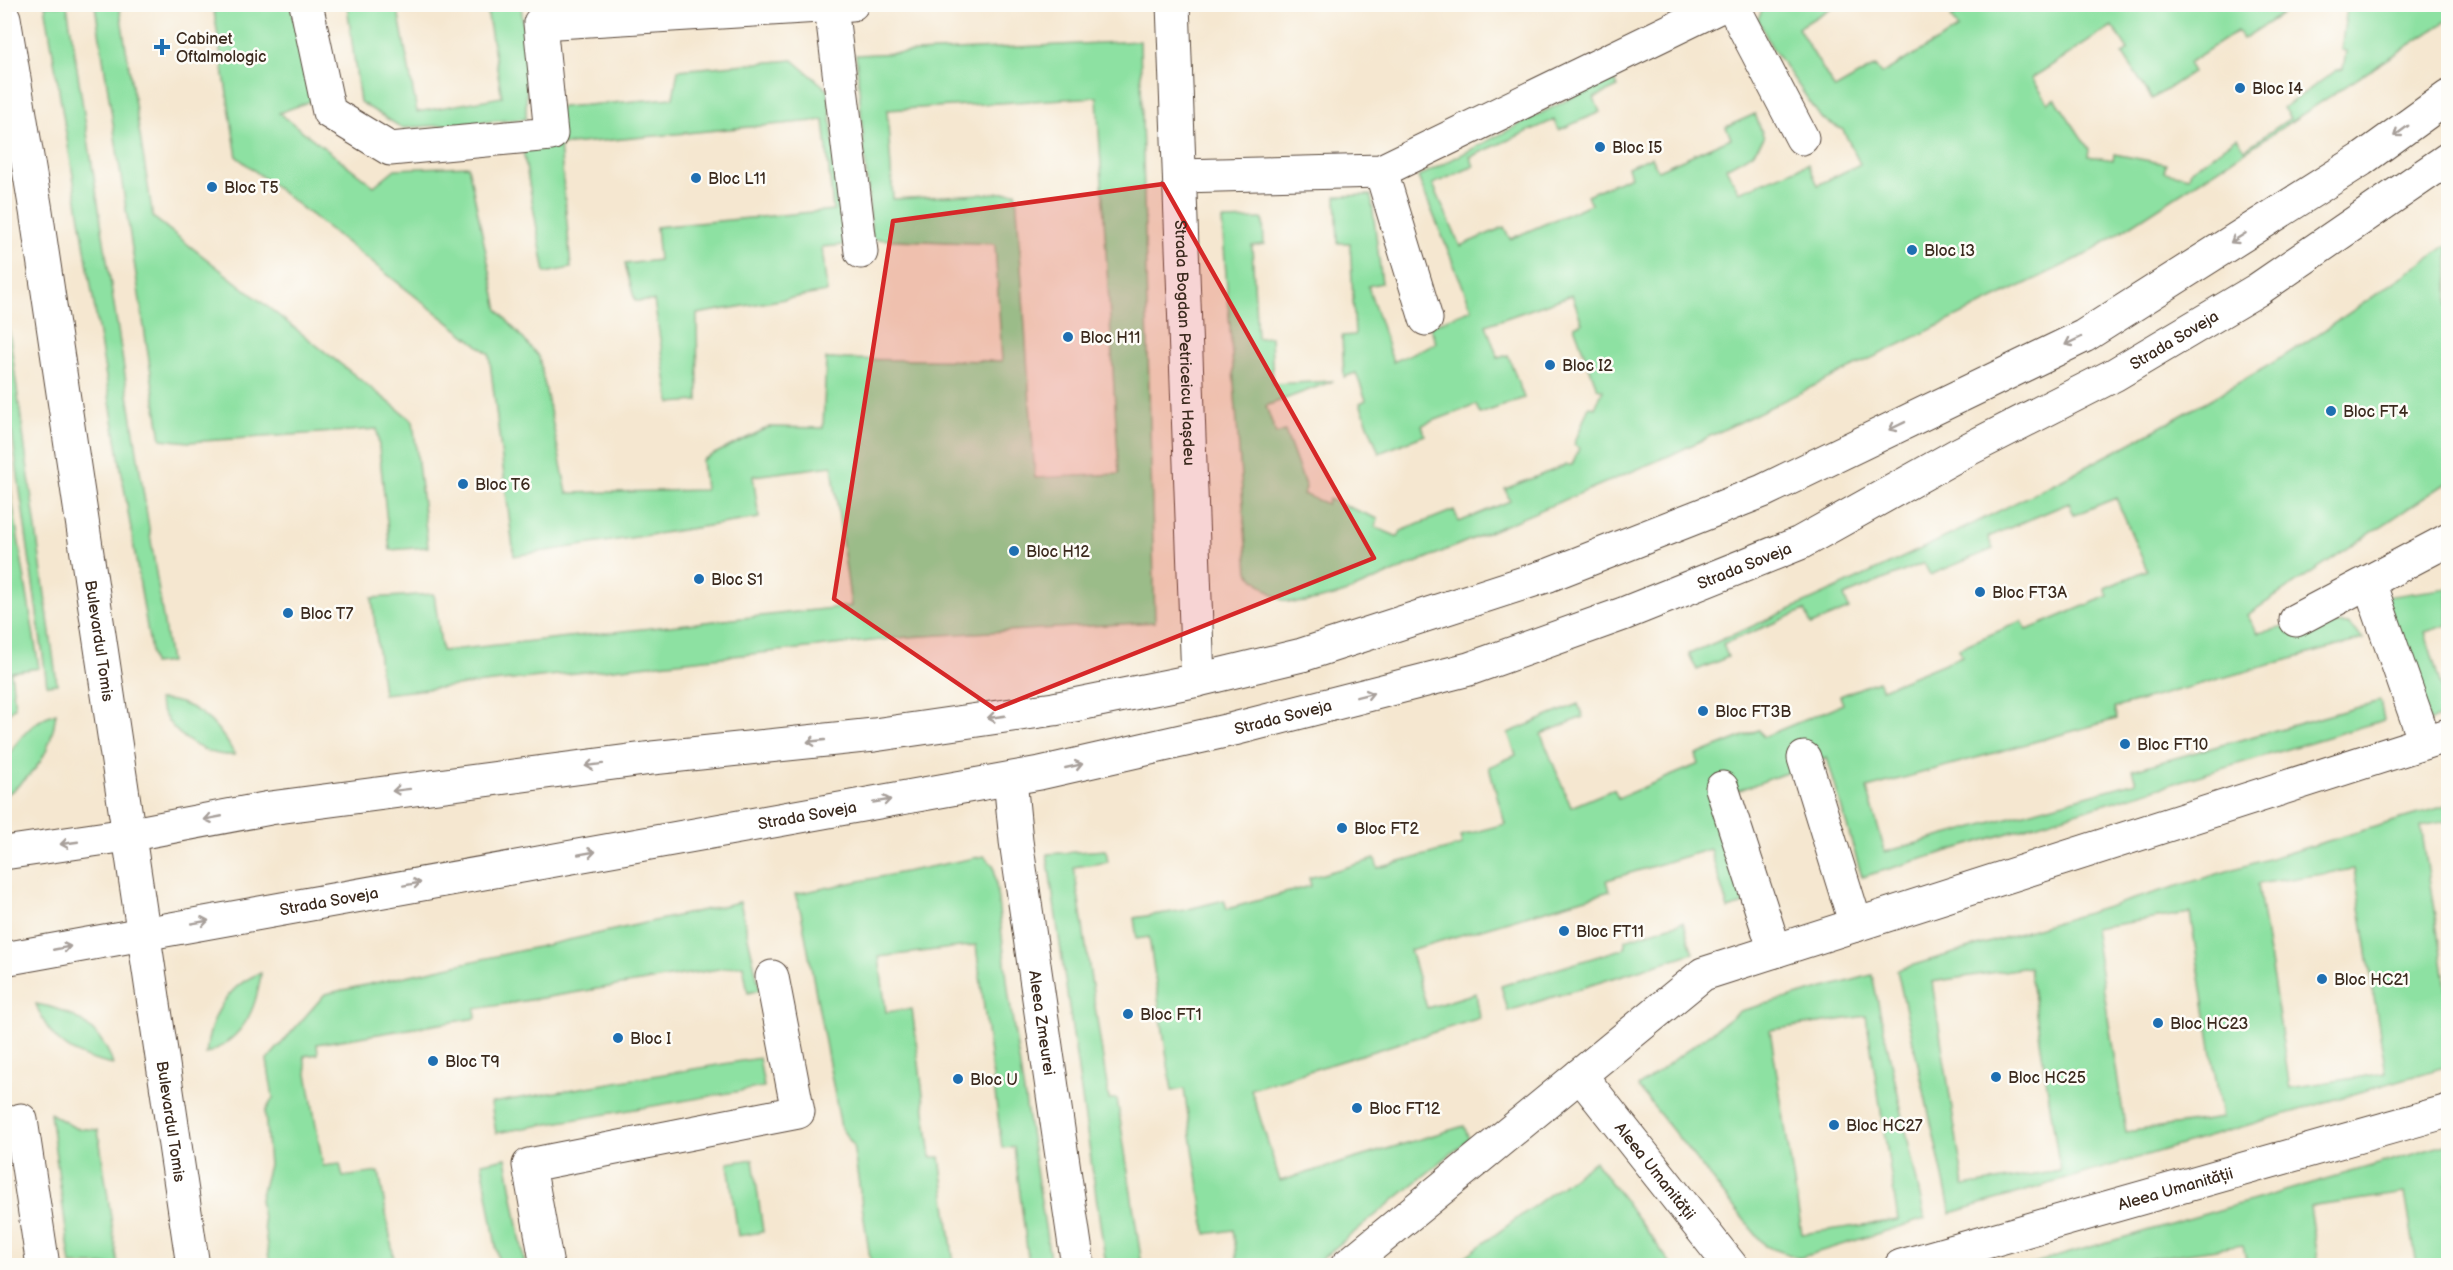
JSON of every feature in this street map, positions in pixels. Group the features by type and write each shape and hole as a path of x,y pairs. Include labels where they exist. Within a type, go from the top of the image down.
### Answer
{"main road":[{"path":"306,4 329,112 390,149 551,134 539,14 842,5 861,252"},
{"name":"Strada Bogdan Petriceicu Hașdeu","path":"1173,4 1198,680"},
{"path":"1180,176 1381,171 1725,4"},
{"path":"1732,4 1802,138"},
{"name":"Bulevardul Tomis","path":"4,18 38,223 192,1266"},
{"path":"4,853 127,835 270,808 652,758 874,735 1020,714 1198,680 1302,655 1550,575 1763,491 2084,336 2361,160 2448,97"},
{"name":"Strada Soveja","path":"4,959 1010,779 1234,729 1469,669 1623,614 1800,543 1959,454 2114,375 2257,290 2448,159"},
{"path":"1381,171 1426,319"},
{"path":"2296,620 2448,540"},
{"path":"1347,1266 1703,974 2437,738 2369,582"},
{"path":"1804,758 1856,925"},
{"name":"Aleea Zmeurei","path":"1010,779 1016,841 1078,1266"},
{"path":"1722,788 1774,951"},
{"path":"547,1266 529,1165 798,1112 772,977"},
{"name":"Aleea Umanității","path":"1580,1075 1731,1266"},
{"name":"Aleea Umanității","path":"1901,1266 2448,1111"},
{"path":"21,1120 43,1266"}],"highlighted area":[{"path":"1163,184 1374,558 995,709 834,599 893,221"}],"green space":[{"path":"2354,4 2448,5 2448,20 2085,255 1671,455 1342,594 1300,603 1290,602 1272,594 1248,572 1222,220 1263,219 1264,244 1252,246 1257,338 1271,337 1273,384 1333,381 1266,406 1276,434 1285,431 1306,488 1303,494 1327,504 1329,499 1378,519 1375,527 1398,537 1401,531 1454,510 1459,522 1510,501 1505,489 1566,465 1572,465 1579,448 1574,445 1589,406 1595,408 1603,390 1597,388 1574,326 1582,323 1572,295 1486,325 1498,358 1508,355 1524,398 1480,414 1476,405 1422,425 1425,435 1379,453 1360,403 1366,400 1356,373 1344,377 1342,336 1355,335 1350,243 1338,243 1336,196 1371,195 1382,283 1368,286 1393,362 1436,343 1430,326 1472,309 1418,177 1613,76 1618,87 1594,98 1600,112 1559,130 1554,120 1470,157 1474,166 1433,184 1460,246 1504,227 1510,239 1591,204 1587,195 1631,176 1628,167 1651,157 1658,170 1731,138 1726,127 1755,114 1764,138 1753,153 1726,168 1739,192 1808,164 1818,185 1860,164 1843,130 1821,118 1771,46 1758,19 1764,5 1836,5 1798,28 1835,89 1875,66 1881,74 1958,29 1951,17 1973,5 2275,5 2282,14 2243,39 2237,31 2188,63 2193,72 2152,99 2123,54 2128,50 2112,26 2032,78 2048,103 2055,98 2089,149 2088,156 2113,160 2114,154 2166,164 2164,172 2189,177 2191,170 2237,138 2245,149 2290,118 2283,108 2337,70 2343,69 2346,51 2341,50 2347,8 2353,9"},
{"path":"45,5 67,5 170,662 153,664"},
{"path":"95,5 119,5 153,217 413,421 428,547 390,550 377,429 189,442 161,439"},
{"path":"213,5 291,5 311,101 279,113 374,186 395,169 468,166 498,310 539,357 567,493 705,490 702,460 769,427 823,428 826,359 1002,361 995,244 872,239 856,55 1140,41 1155,622 908,637 383,694 372,598 434,594 442,651 851,606 832,466 753,476 759,518 514,556 489,354 237,157","holes":["1097,97 1119,474 1035,478 1016,192 893,199 887,110"]},
{"path":"347,5 397,5 417,112 502,97 486,5 521,5 527,57 526,119 402,128 360,102"},
{"path":"793,60 828,90 844,245 822,247 827,292 697,314 698,401 670,403 654,301 635,301 625,264 659,260 656,227 833,210 824,120 560,145 571,268 545,273 523,150 562,107 673,98 678,70"},
{"path":"2448,245 2448,482 2247,615 2258,633 2310,622 2348,624 2363,639 2114,708 2117,719 1867,788 1885,852 2136,782 2132,770 2380,701 2384,720 1862,877 1827,758 1715,799 1744,904 1728,909 1710,849 1607,880 1610,891 1410,950 1427,1008 1476,993 1480,1018 1251,1089 1280,1181 1464,1126 1469,1139 1314,1265 1238,1265 1233,1230 1206,1234 1184,1089 1172,1091 1149,937 1137,939 1134,918 1185,910 1224,900 1227,909 1311,886 1309,878 1375,859 1378,868 1462,845 1460,836 1505,824 1489,767 1516,755 1508,733 1578,704 1583,717 1541,734 1571,807 1614,789 1618,798 1699,764 1696,755 1759,730 1763,737 1843,704 1840,696 1878,681 1882,689 1962,656 1959,648 2022,621 2027,630 2108,596 2105,588 2147,570 2116,498 2074,515 2069,503 1988,537 1993,549 1930,575 1924,563 1844,596 1849,609 1811,625 1805,610 1723,644 1728,657 1697,670 1689,654 1907,556 2121,449 2283,356 2331,326"},
{"path":"4,312 7,315 57,684 47,685 5,382"},
{"path":"4,450 39,668 11,672 15,707 5,716"},
{"path":"2448,588 2448,625 2425,632 2444,697 2448,697 2448,714 2429,721 2385,597"},
{"path":"158,700 183,704 204,716 229,744 235,755 210,752 187,740 169,722"},
{"path":"56,713 51,739 41,760 26,779 5,796 4,772 15,745 30,728"},
{"path":"2448,805 2448,821 2421,826 2448,1000 2448,1066 1951,1213 1897,970","holes":["2354,869 2386,1073 2290,1088 2258,884","2190,913 2222,1118 2126,1132 2094,928","2029,967 2060,1171 1964,1186 1932,982"]},
{"path":"1106,850 1108,862 1074,867 1109,1099 1117,1099 1142,1265 1106,1265 1047,854"},
{"path":"984,856 994,866 1009,997 1051,1265 1029,1265 1014,1147 1002,1148 976,945 879,957 886,1012 912,1009 931,1157 940,1157 954,1265 871,1265 853,1145 841,1128 801,913 795,894"},
{"path":"740,902 760,990 748,993 743,965 475,1009 476,1018 317,1044 318,1054 304,1056 323,1166 340,1164 343,1177 379,1172 395,1265 270,1265 260,1199 269,1165 265,1112 273,1098 267,1060 325,994"},
{"path":"1683,922 1693,953 1508,1011 1501,986 1625,948 1625,940"},
{"path":"261,973 256,1000 246,1022 230,1040 206,1054 211,1029 222,1005 238,986"},
{"path":"1872,975 1925,1219 1799,1258 1765,1246 1638,1087 1740,1011","holes":["1866,1016 1898,1220 1802,1234 1770,1030"]},
{"path":"36,1004 61,1011 84,1023 102,1041 113,1065 86,1058 65,1046 48,1029"},
{"path":"759,1058 764,1087 496,1133 491,1103"},
{"path":"50,1113 75,1128 98,1130 118,1265 71,1265"},
{"path":"2448,1144 2448,1265 2417,1265 2405,1193 2310,1207 2319,1265 2247,1265 2243,1245 2148,1259 2148,1265 2028,1265"},
{"path":"506,1158 525,1265 499,1265 482,1163"},
{"path":"753,1159 763,1232 738,1236 728,1163"},
{"path":"1595,1161 1672,1265 1454,1265"}],"place":[{"name":"Cabinet Oftalmologic","path":"162,47"},
{"name":"Bloc I4","path":"2240,88"},
{"name":"Bloc I5","path":"1600,147"},
{"name":"Bloc L11","path":"696,178"},
{"name":"Bloc T5","path":"212,187"},
{"name":"Bloc I3","path":"1912,250"},
{"name":"Bloc H11","path":"1068,337"},
{"name":"Bloc I2","path":"1550,365"},
{"name":"Bloc FT4","path":"2331,411"},
{"name":"Bloc T6","path":"463,484"},
{"name":"Bloc H12","path":"1014,551"},
{"name":"Bloc S1","path":"699,579"},
{"name":"Bloc FT3A","path":"1980,592"},
{"name":"Bloc T7","path":"288,613"},
{"name":"Bloc FT3B","path":"1703,711"},
{"name":"Bloc FT10","path":"2125,744"},
{"name":"Bloc FT2","path":"1342,828"},
{"name":"Bloc FT11","path":"1564,931"},
{"name":"Bloc HC21","path":"2322,979"},
{"name":"Bloc FT1","path":"1128,1014"},
{"name":"Bloc HC23","path":"2158,1023"},
{"name":"Bloc I","path":"618,1038"},
{"name":"Bloc T9","path":"433,1061"},
{"name":"Bloc HC25","path":"1996,1077"},
{"name":"Bloc U","path":"958,1079"},
{"name":"Bloc FT12","path":"1357,1108"},
{"name":"Bloc HC27","path":"1834,1125"}]}
